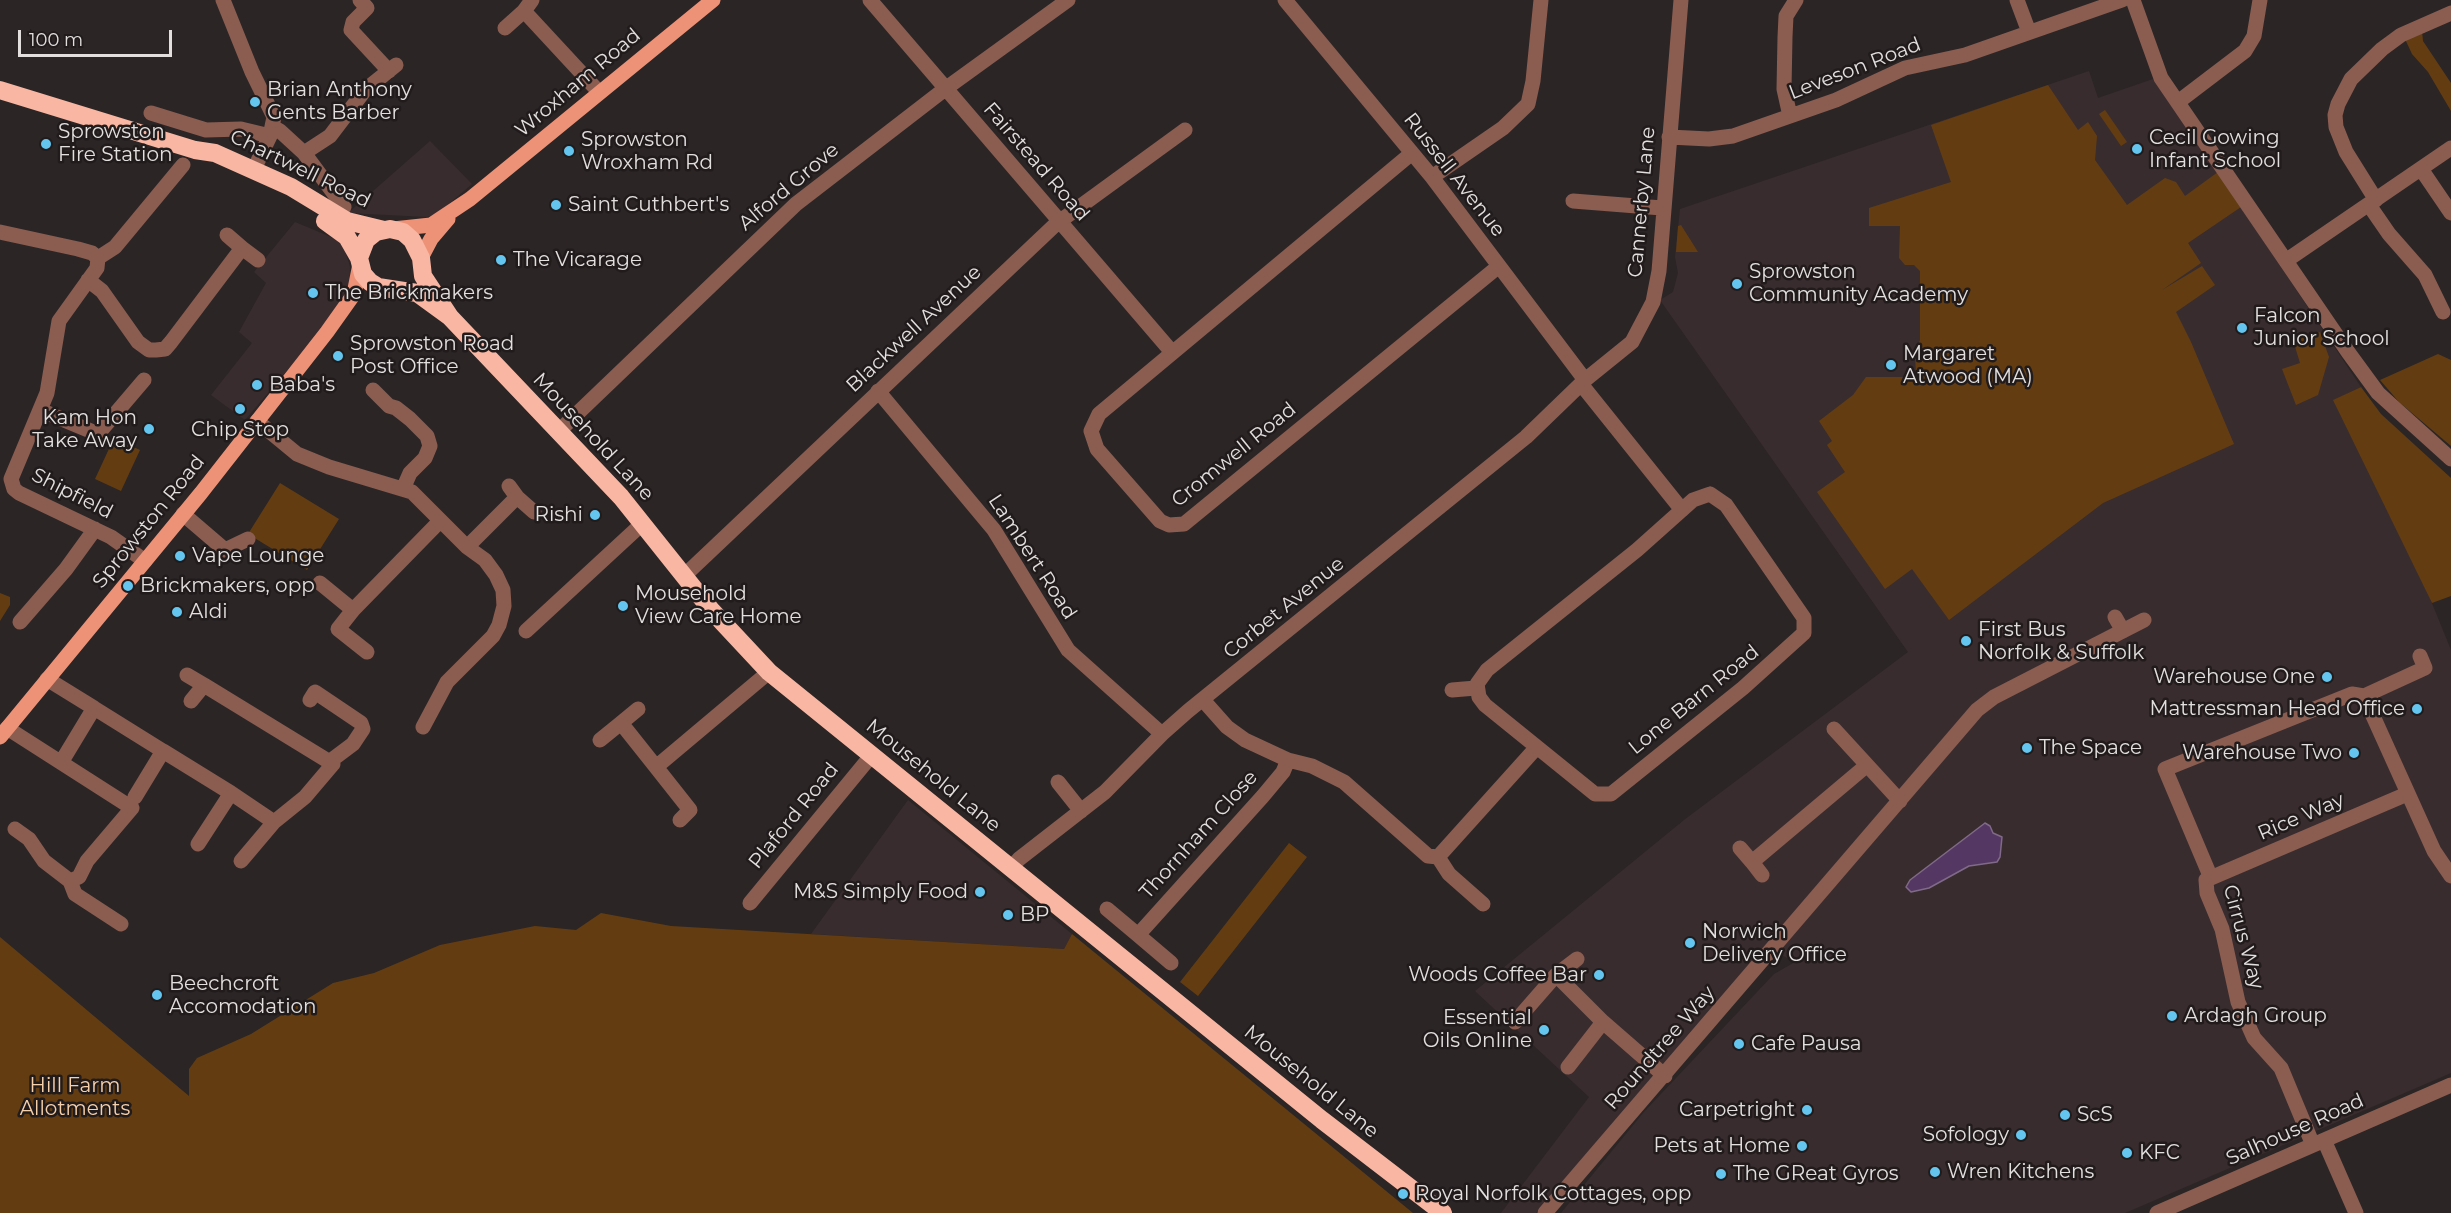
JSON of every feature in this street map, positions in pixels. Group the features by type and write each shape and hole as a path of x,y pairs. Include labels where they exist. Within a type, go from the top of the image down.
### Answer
{"highway":[{"name":"Chartwell Road","path":"0,90 195,150 214,153 291,187 347,221 387,230"},
{"name":"Chartwell Road","path":"195,150 338,228 347,237 360,261"},
{"name":"Mousehold Lane","path":"387,230 403,232 412,240 430,288 450,317"},
{"path":"360,261 366,240 387,230"},
{"name":"Mousehold Lane","path":"360,261 370,282 423,296 450,317 643,523 739,642 769,672 1322,1120 1443,1213"},
{"path":"392,289 411,280 420,261"}],"main road":[{"name":"Wroxham Road","path":"420,261 447,221 470,199 713,0"},
{"name":"Wroxham Road","path":"387,230 431,225 470,199"},
{"name":"Sprowston Road","path":"3,732 145,561 327,332 354,294 360,261"},
{"name":"Sprowston Road","path":"327,332 360,299 369,294 392,289"}],"street":[{"path":"223,0 252,72 272,107 274,117 271,132 254,169"},
{"path":"304,153 330,136 365,90 393,68 351,30 353,22 367,8 360,0"},
{"name":"Fairstead Road","path":"870,0 1171,351"},
{"name":"Alford Grove","path":"559,431 796,204 945,89 1068,0"},
{"name":"Russell Avenue","path":"1285,0 1432,177 1583,382"},
{"path":"1432,177 1503,128 1528,104 1533,81 1541,0"},
{"name":"Cannerby Lane","path":"1583,382 1632,342 1646,320 1653,302 1659,271 1662,208 1681,0"},
{"path":"1790,116 1784,89 1786,16 1796,0"},
{"path":"2018,0 2029,32"},
{"name":"Leveson Road","path":"1669,137 1724,138 1853,93 1905,68 1965,55 2122,0"},
{"path":"2133,0 2161,78 2378,393 2451,459"},
{"path":"2178,102 2245,51 2254,36 2260,0"},
{"path":"505,28 528,6 598,92"},
{"path":"2443,312 2426,275 2389,234 2346,152 2335,115 2351,79 2382,49 2401,35 2451,13"},
{"path":"151,113 206,130 280,131 304,153 344,207"},
{"name":"Blackwell Avenue","path":"685,575 1059,222 1185,130"},
{"path":"2287,260 2451,148"},
{"name":"Cromwell Road","path":"1412,153 1171,351 1099,414 1091,430 1097,449 1160,521 1176,526 1184,524 1499,266"},
{"path":"0,232 78,249 98,258 115,248 183,165"},
{"path":"2421,169 2451,213"},
{"path":"1573,201 1662,208"},
{"path":"227,235 258,260"},
{"path":"88,280 102,291 138,342 149,350 165,349 242,248"},
{"name":"Shipfield","path":"98,258 99,264 59,321 47,393 6,483 19,493 95,529 145,561"},
{"path":"40,410 98,434 144,380"},
{"path":"1583,382 1682,510"},
{"name":"Corbet Avenue","path":"1010,869 1105,792 1162,734 1526,437 1583,382"},
{"path":"373,390 389,406 396,408 410,419 427,436 430,446 425,458 410,473 403,489"},
{"name":"Lambert Road","path":"878,391 994,530 1068,650 1162,734"},
{"path":"257,421 297,454 329,467 403,489 422,500 467,547 485,560 496,575 503,590 502,615 493,636 447,682 423,727"},
{"name":"Lone Barn Road","path":"1710,490 1726,505 1806,624 1801,639 1611,794 1595,794 1485,705 1476,688 1480,676 1682,510 1710,490"},
{"path":"467,547 513,492 534,512"},
{"path":"183,514 225,549 248,539"},
{"path":"367,652 338,629 353,610 440,521"},
{"path":"526,631 643,523"},
{"path":"22,614 66,569 95,529"},
{"path":"320,583 353,610"},
{"path":"2115,617 2123,631"},
{"name":"Roundtree Way","path":"1545,1213 1985,703 2144,620"},
{"path":"2420,656 2425,668 2364,696 2434,851 2451,876"},
{"path":"656,767 769,672"},
{"path":"187,675 333,764 306,797 274,822 241,861"},
{"path":"47,679 274,822"},
{"path":"191,701 204,685"},
{"path":"1452,690 1476,688"},
{"path":"310,693 358,719 363,729 353,744 329,762"},
{"name":"Cirrus Way","path":"2319,1142 2281,1068 2254,1038 2238,1002 2222,929 2208,893 2206,880 2211,878 2165,769 2352,694 2364,696"},
{"path":"1203,700 1227,727 1245,741 1288,760 1312,766 1344,782 1428,856 1438,857"},
{"path":"65,756 94,708"},
{"path":"600,740 638,709"},
{"path":"621,723 690,810"},
{"path":"1834,729 1900,801"},
{"path":"3,732 132,808 87,861 79,878 70,881"},
{"path":"1438,857 1536,747"},
{"path":"135,797 163,751"},
{"name":"Plaford Road","path":"750,903 871,756"},
{"name":"Thornham Close","path":"1138,935 1263,796 1283,772 1288,760"},
{"path":"1752,862 1866,766"},
{"path":"1058,782 1081,812"},
{"path":"198,844 231,793"},
{"name":"Rice Way","path":"2211,878 2408,794"},
{"path":"15,829 30,839 44,861 70,881 75,894 121,924"},
{"path":"1740,848 1762,875"},
{"path":"1438,857 1449,874 1483,904"},
{"path":"1107,909 1171,963"},
{"path":"1515,1022 1556,975 1577,959"},
{"path":"1556,975 1603,1022 1665,1076"},
{"path":"1568,1067 1603,1022"},
{"name":"Salhouse Road","path":"2157,1213 2451,1086"},
{"path":"2319,1142 2356,1213"}],"shaded area":[{"path":"2089,71 2098,98 2153,79 2361,387 2334,400 2427,591 2451,650 2451,1073 2125,1213 1561,1213 1644,1112 1774,974 1795,962 1768,948 1536,1213 1501,1213 1589,1097 1475,991 1684,820 1908,652 1660,300 1673,292 1678,273 1675,257 1680,209"},
{"path":"430,141 472,184 437,214 427,217 348,213"},
{"path":"295,222 338,240 344,247 350,267 349,298 245,420 211,395 252,343 239,332 266,283 254,272"},
{"path":"908,800 1072,934 1064,949 811,934"},
{"path":"1985,823 1990,826 1993,833 2002,837 2000,857 1997,862 1969,866 1929,888 1911,892 1906,887 1910,880"}],"green space":[{"path":"2422,31 2423,41 2451,83 2451,111 2428,72 2412,54 2405,39"},
{"path":"2048,85 2078,130 2088,122 2097,136 2095,160 2127,205 2165,178 2176,182 2185,196 2218,172 2241,207 2188,243 2201,263 2162,290 2202,266 2215,285 2176,312 2234,444 2103,503 1949,620 1912,569 1885,589 1817,492 1845,472 1827,445 1832,441 1819,421 1853,395 1866,377 1916,377 1915,353 1920,340 1920,271 1914,265 1905,265 1899,258 1900,226 1869,226 1869,208 1951,182 1931,125"},
{"path":"2105,110 2127,142 2121,146 2099,114"},
{"path":"1681,225 1698,252 1676,252 1678,226"},
{"path":"2320,332 2329,357 2318,395 2296,405 2282,369 2300,363 2293,340"},
{"path":"2438,354 2451,360 2451,446 2399,402 2380,380"},
{"path":"2361,387 2381,414 2451,478 2451,596 2432,603 2333,400"},
{"path":"114,438 140,450 121,491 95,479"},
{"path":"280,483 339,519 307,570 248,534"},
{"path":"0,593 10,597 10,605 0,621"},
{"path":"1289,843 1307,857 1198,996 1180,982"},
{"name":"Hill Farm Allotments","path":"601,913 671,926 1064,949 1072,934 1413,1213 0,1213 0,937 189,1096 189,1069 197,1058 251,1034 333,983 374,973 440,945 535,926 576,930"}],"place":[{"name":"Brian Anthony Gents Barber","path":"255,102"},
{"name":"Sprowston Fire Station","path":"46,144"},
{"name":"Cecil Gowing Infant School","path":"2137,149"},
{"name":"Sprowston Wroxham Rd","path":"569,151"},
{"name":"Saint Cuthbert's","path":"556,205"},
{"name":"The Vicarage","path":"501,260"},
{"name":"Sprowston Community Academy","path":"1737,284"},
{"name":"The Brickmakers","path":"313,293"},
{"name":"Falcon Junior School","path":"2242,328"},
{"name":"Sprowston Road Post Office","path":"338,356"},
{"name":"Margaret Atwood (MA)","path":"1891,365"},
{"name":"Baba's","path":"257,385"},
{"name":"Chip Stop","path":"240,409"},
{"name":"Kam Hon Take Away","path":"149,429"},
{"name":"Rishi","path":"595,515"},
{"name":"Vape Lounge","path":"180,556"},
{"name":"Brickmakers, opp","path":"128,586"},
{"name":"Mousehold View Care Home","path":"623,606"},
{"name":"Aldi","path":"177,612"},
{"name":"First Bus Norfolk & Suffolk","path":"1966,641"},
{"name":"Warehouse One","path":"2327,677"},
{"name":"Mattressman Head Office","path":"2417,709"},
{"name":"The Space","path":"2027,748"},
{"name":"Warehouse Two","path":"2354,753"},
{"name":"M&S Simply Food","path":"980,892"},
{"name":"BP","path":"1008,915"},
{"name":"Norwich Delivery Office","path":"1690,943"},
{"name":"Woods Coffee Bar","path":"1599,975"},
{"name":"Beechcroft Accomodation","path":"157,995"},
{"name":"Ardagh Group","path":"2172,1016"},
{"name":"Essential Oils Online","path":"1544,1030"},
{"name":"Cafe Pausa","path":"1739,1044"},
{"name":"Carpetright","path":"1807,1110"},
{"name":"ScS","path":"2065,1115"},
{"name":"Sofology","path":"2021,1135"},
{"name":"Pets at Home","path":"1802,1146"},
{"name":"KFC","path":"2127,1153"},
{"name":"Wren Kitchens","path":"1935,1172"},
{"name":"The GReat Gyros","path":"1721,1174"},
{"name":"Royal Norfolk Cottages, opp","path":"1403,1194"}]}
